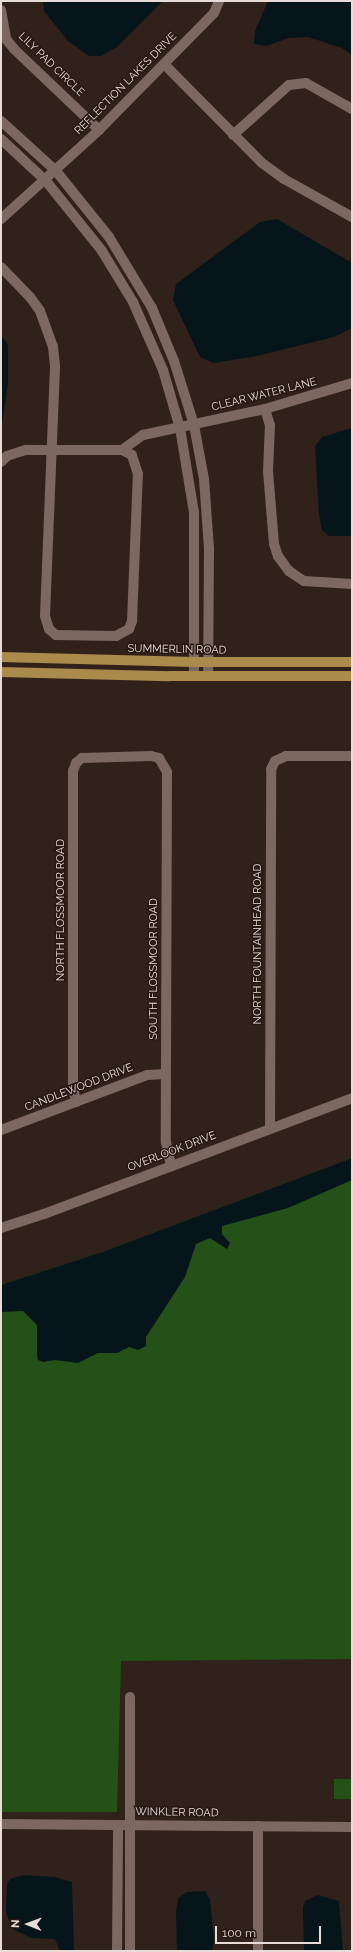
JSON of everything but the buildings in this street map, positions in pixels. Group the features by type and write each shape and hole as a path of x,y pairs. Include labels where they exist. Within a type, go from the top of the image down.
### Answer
{"main road":[{"name":"SUMMERLIN ROAD","path":"1,657 208,663 352,662"},
{"path":"1,672 194,676 352,676"}],"street":[{"name":"REFLECTION LAKES DRIVE","path":"1,219 46,181 99,130 214,13 219,1"},
{"name":"LILY PAD CIRCLE","path":"1,10 6,39 14,49 99,130"},
{"path":"164,64 262,163 284,179 352,217"},
{"path":"233,135 289,85 306,83 352,109"},
{"path":"1,121 56,171 106,231 140,286 174,360 194,425 208,513 208,676"},
{"path":"1,139 46,181 83,224 126,289 154,348 180,428 194,513 194,676"},
{"path":"1,267 30,297 40,311 53,347 55,367 50,450 45,623 56,635 116,636 129,629 132,621 138,474 132,455 122,450 108,452 50,450 26,450 8,456 1,462"},
{"name":"CLEAR WATER LANE","path":"122,450 143,436 265,409 352,383"},
{"path":"265,409 270,432 268,471 274,544 278,556 289,571 304,581 352,584"},
{"name":"NORTH FLOSSMOOR ROAD","path":"76,1102 73,1087 73,771 76,763 82,758 152,756 159,758 166,771"},
{"name":"NORTH FOUNTAINHEAD ROAD","path":"270,1128 271,769 275,761 286,756 352,756"},
{"name":"SOUTH FLOSSMOOR ROAD","path":"166,771 166,1142 171,1166"},
{"name":"CANDLEWOOD DRIVE","path":"1,1130 147,1075 166,1074"},
{"name":"OVERLOOK DRIVE","path":"1,1228 44,1214 352,1098"},
{"path":"130,1697 130,1951"},
{"name":"WINKLER ROAD","path":"1,1824 352,1827"},
{"path":"117,1951 118,1825"},
{"path":"258,1826 258,1951"}],"green space":[{"path":"352,1158 352,1659 121,1661 117,1812 1,1812 1,1285 105,1251"},
{"path":"334,1779 352,1779 352,1799 334,1799"}],"shaded area":[{"path":"43,1 163,1 117,47 101,56 89,56 68,41 44,11"},
{"path":"268,1 352,1 352,55 342,48 308,37 288,38 267,46 254,44 255,31"},
{"path":"277,219 352,263 352,328 334,337 257,356 213,363 200,357 173,300 176,284 260,222"},
{"path":"1,335 8,345 8,383 1,432"},
{"path":"352,428 352,536 329,536 322,530 319,515 315,446 322,437"},
{"path":"352,1158 352,1180 288,1208 222,1226 222,1234 230,1243 227,1249 210,1238 196,1244 185,1277 146,1337 146,1346 138,1350 129,1347 117,1353 98,1353 78,1363 55,1360 43,1362 38,1360 37,1355 37,1325 23,1311 1,1312 1,1285 105,1251"},
{"path":"23,1875 55,1877 72,1882 74,1951 60,1951 55,1939 31,1938 13,1929 6,1913 7,1884 10,1879"},
{"path":"205,1891 210,1900 214,1940 212,1951 177,1951 176,1912 178,1898 187,1892"},
{"path":"318,1895 339,1901 343,1951 304,1951 303,1907 305,1901"}]}
